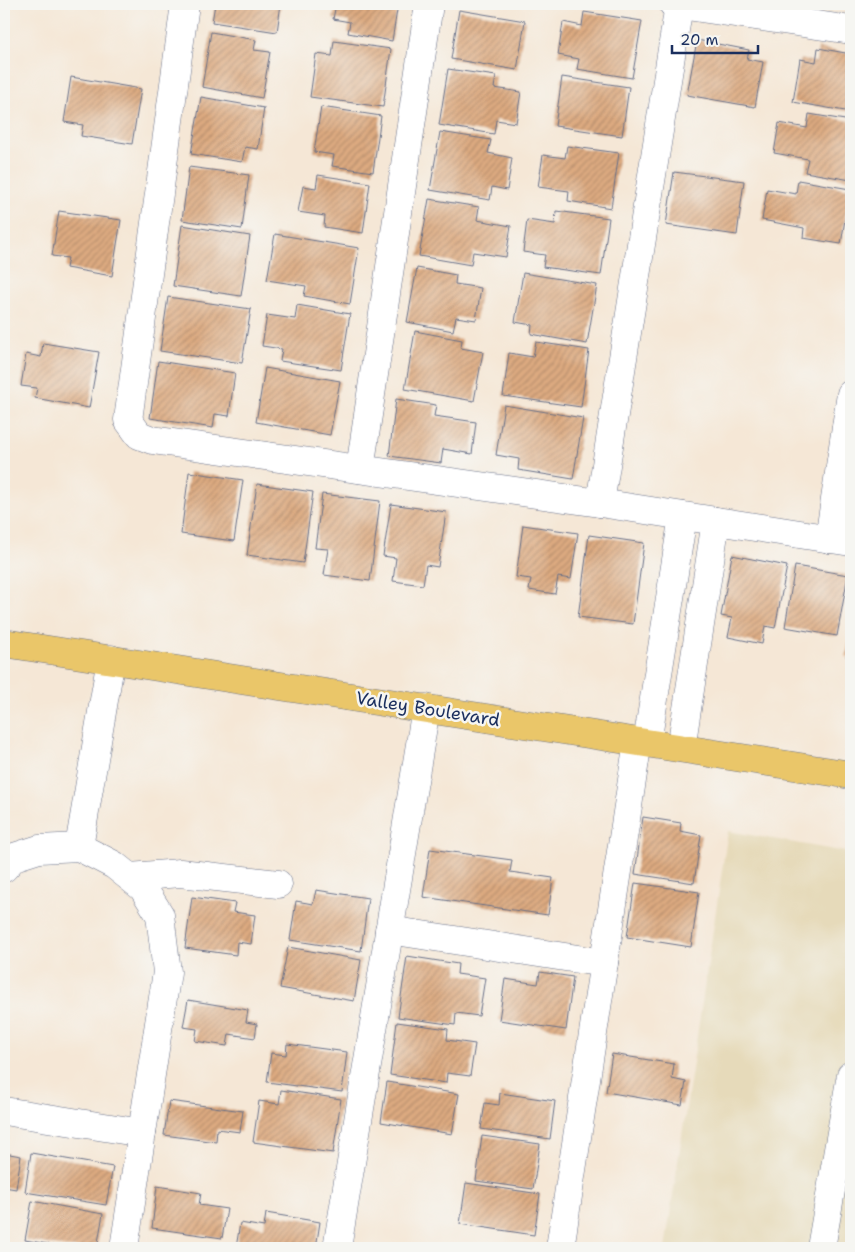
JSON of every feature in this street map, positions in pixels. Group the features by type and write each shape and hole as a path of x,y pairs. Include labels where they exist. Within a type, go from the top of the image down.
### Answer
{"main road":[{"name":"Valley Boulevard","path":"4,643 851,775"}],"lane":[{"path":"185,4 128,420 139,435 152,440 600,503 840,540 851,394"},
{"path":"360,469 429,4"},
{"path":"600,503 676,4 851,30"},
{"path":"560,1248 604,963 683,516"},
{"path":"681,748 716,521"},
{"path":"79,847 111,659"},
{"path":"337,1248 426,708"},
{"path":"4,842 39,848 79,847 114,865 130,877 143,888 160,914 167,972 124,1248"},
{"path":"4,868 14,857 39,848"},
{"path":"130,877 180,873 278,884"},
{"path":"389,930 604,963"},
{"path":"821,1248 851,1075"},
{"path":"4,1111 142,1134"}],"shaded area":[{"path":"728,831 851,853 851,1248 665,1248"}],"building":[{"path":"215,4 281,4 277,32 212,22"},
{"path":"336,4 398,4 392,41 348,33 350,22 333,19"},
{"path":"459,10 525,21 517,70 451,59"},
{"path":"584,12 642,21 632,78 577,69 579,59 558,55 563,22 582,26"},
{"path":"211,32 256,40 254,50 270,52 262,98 202,87"},
{"path":"697,40 749,50 747,59 763,62 755,107 687,95"},
{"path":"334,41 391,49 383,107 310,97 316,54 332,56"},
{"path":"818,48 851,54 851,112 793,102 800,59 816,62"},
{"path":"448,69 496,76 494,88 521,92 516,123 496,120 494,134 439,125"},
{"path":"71,77 141,89 132,144 81,136 83,125 64,122"},
{"path":"562,77 629,87 622,136 555,126"},
{"path":"201,97 264,108 258,149 245,147 242,162 191,154"},
{"path":"321,107 381,116 373,172 332,166 334,155 314,152"},
{"path":"809,114 851,121 851,180 805,172 808,159 774,153 779,123 807,128"},
{"path":"440,132 491,140 488,153 512,158 507,190 492,187 490,200 430,190"},
{"path":"567,146 619,153 611,208 568,201 569,191 538,187 543,155 565,158"},
{"path":"189,167 249,175 242,229 182,220"},
{"path":"674,172 744,181 737,235 666,225"},
{"path":"318,175 370,183 363,233 324,227 325,216 298,212 303,186 316,188"},
{"path":"798,180 850,189 841,244 803,238 804,228 762,220 767,189 796,194"},
{"path":"429,199 479,207 477,220 511,226 506,257 473,252 471,265 419,256"},
{"path":"59,211 121,220 112,276 66,268 68,258 52,256"},
{"path":"556,211 609,218 601,275 543,267 545,255 523,252 527,220 555,224"},
{"path":"182,225 250,236 241,296 173,286"},
{"path":"275,234 359,248 350,304 304,296 306,286 267,280"},
{"path":"417,268 456,275 455,284 481,288 476,320 456,317 453,331 407,322"},
{"path":"523,273 597,285 587,344 531,334 532,325 515,322"},
{"path":"168,297 251,309 242,363 160,351"},
{"path":"297,305 350,314 341,370 280,361 282,349 262,346 267,315 295,319"},
{"path":"415,331 462,340 461,348 483,352 474,401 405,389"},
{"path":"536,342 589,350 581,407 503,396 509,353 533,357"},
{"path":"43,343 99,352 89,408 35,398 37,388 21,386 26,354 41,357"},
{"path":"158,361 235,373 229,416 215,414 213,428 150,418"},
{"path":"265,368 340,381 330,435 256,422"},
{"path":"396,399 436,405 434,416 476,422 472,454 443,449 441,463 389,456"},
{"path":"504,405 583,418 573,479 518,470 519,459 496,455"},
{"path":"189,472 243,480 234,541 181,534"},
{"path":"257,484 313,492 303,563 247,555"},
{"path":"322,494 380,501 370,581 324,575 328,549 315,548"},
{"path":"391,504 446,512 438,567 426,565 423,585 393,581 396,558 383,556"},
{"path":"523,525 578,533 571,579 558,577 555,594 529,590 531,579 516,577"},
{"path":"589,535 644,543 633,624 578,617"},
{"path":"732,555 787,566 775,628 765,626 762,644 728,637 732,618 721,616"},
{"path":"795,566 848,575 837,636 785,627"},
{"path":"851,634 851,658 846,657"},
{"path":"643,817 681,823 680,831 701,835 694,883 635,874"},
{"path":"430,849 512,860 510,872 553,878 548,915 423,897"},
{"path":"635,883 699,892 691,947 627,937"},
{"path":"316,890 368,898 361,951 290,940 296,901 313,904"},
{"path":"192,897 235,903 233,912 255,915 251,944 237,942 236,955 185,948"},
{"path":"288,947 361,960 354,1001 280,988"},
{"path":"407,956 458,964 457,974 485,978 479,1016 456,1013 455,1025 398,1017"},
{"path":"540,972 573,977 566,1030 499,1020 505,979 538,984"},
{"path":"188,1000 248,1010 246,1022 257,1024 255,1038 229,1034 227,1046 195,1041 197,1029 183,1027"},
{"path":"397,1022 448,1029 447,1040 475,1044 470,1076 447,1073 446,1083 390,1075"},
{"path":"287,1044 347,1052 342,1092 267,1082 271,1053 286,1055"},
{"path":"612,1054 674,1064 672,1079 686,1082 682,1105 606,1092"},
{"path":"387,1082 459,1094 452,1134 381,1122"},
{"path":"281,1090 341,1099 333,1153 253,1142 259,1101 279,1104"},
{"path":"500,1093 555,1101 550,1139 481,1129 485,1103 499,1105"},
{"path":"169,1101 243,1111 240,1132 217,1129 216,1142 164,1135"},
{"path":"482,1136 540,1144 533,1189 476,1181"},
{"path":"4,1153 21,1156 16,1189 4,1187"},
{"path":"31,1153 113,1167 106,1205 25,1192"},
{"path":"466,1183 540,1194 534,1235 460,1224"},
{"path":"157,1186 201,1193 199,1205 227,1209 222,1238 152,1228"},
{"path":"32,1201 103,1214 97,1248 69,1248 25,1240"},
{"path":"266,1213 320,1222 316,1248 236,1248 240,1223 264,1227"}]}
